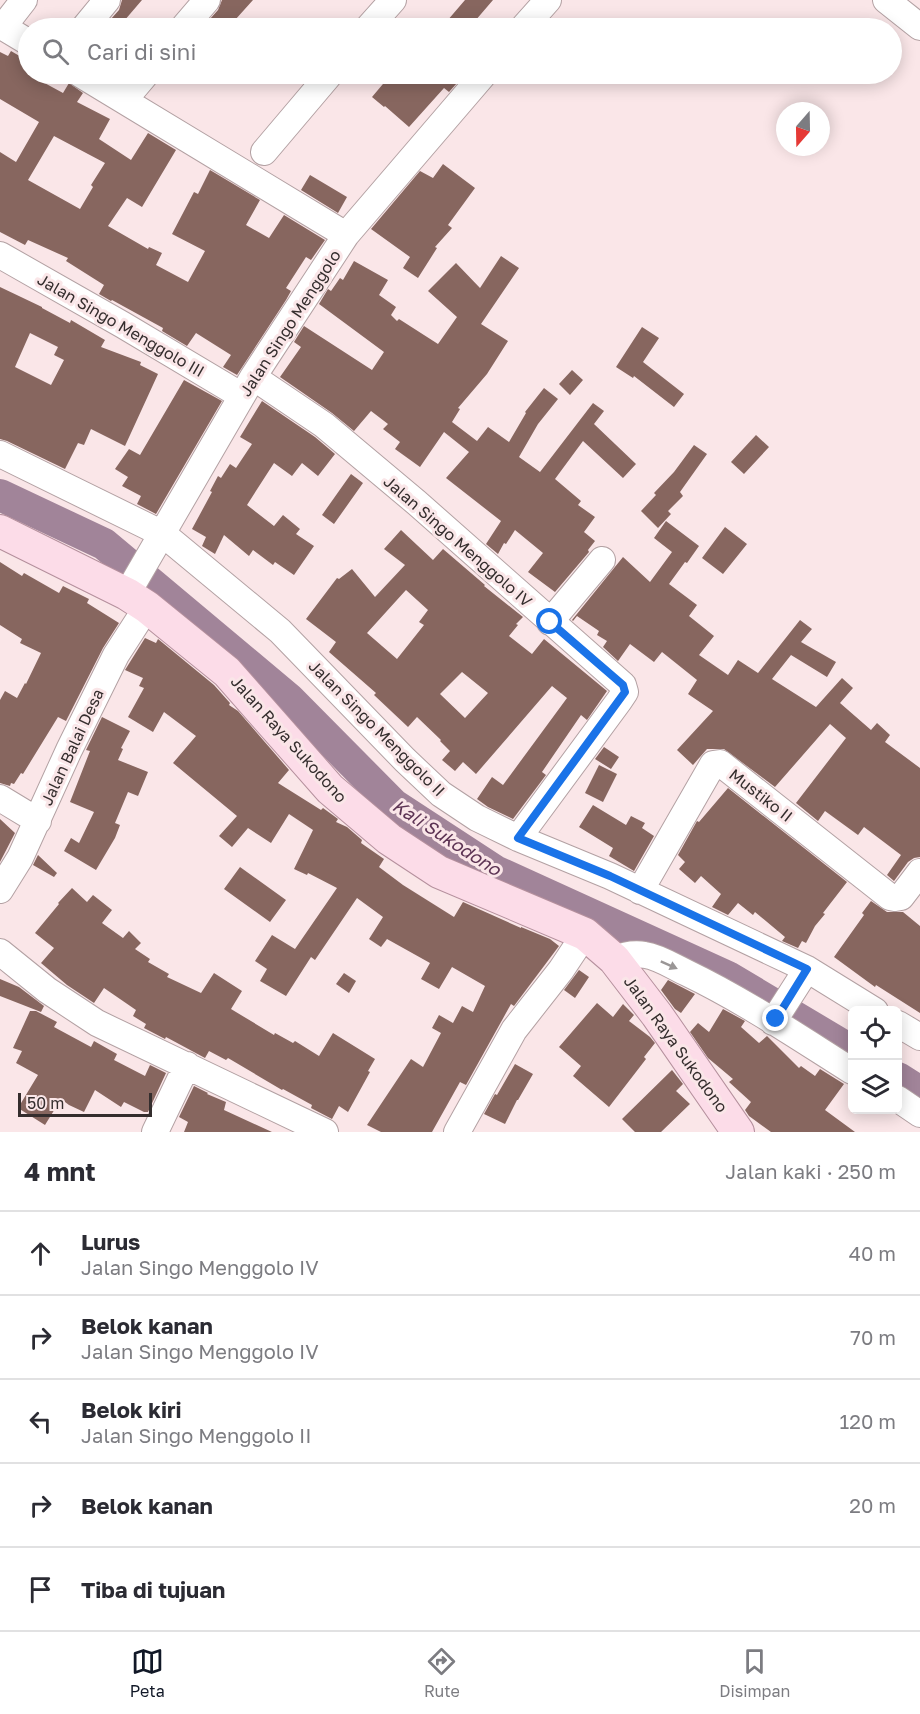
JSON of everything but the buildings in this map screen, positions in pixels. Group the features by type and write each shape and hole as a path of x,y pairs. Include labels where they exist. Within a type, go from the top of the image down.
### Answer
{"main road":[{"name":"Jalan Raya Sukodono","path":"0,531 135,596 227,672 330,789 389,839 439,872 585,934 614,959 657,1015 738,1132"}],"street":[{"path":"18,36 1,26 24,0"},
{"path":"92,18 107,0"},
{"path":"192,18 207,0"},
{"path":"377,18 393,0"},
{"path":"532,18 548,0"},
{"path":"886,0 920,27"},
{"path":"97,84 346,236"},
{"path":"124,100 138,84"},
{"path":"264,152 322,84"},
{"name":"Jalan Singo Menggolo","path":"135,596 160,540 248,387 346,236 475,84"},
{"name":"Jalan Singo Menggolo III","path":"0,255 123,325 248,387"},
{"name":"Jalan Singo Menggolo IV","path":"248,387 324,425 417,503 623,685 625,692 518,838"},
{"name":"Jalan Singo Menggolo II","path":"0,454 160,540 280,631 405,760 441,794 477,818 518,838 610,876 806,972 866,1006"},
{"path":"550,622 602,560"},
{"name":"Jalan Balai Desa","path":"0,890 20,858 69,750 116,655 135,596"},
{"name":"Mustiko II","path":"640,891 716,762 890,897 902,897 920,872"},
{"path":"0,798 38,821"},
{"path":"457,1132 514,1030 561,970 585,934"},
{"path":"0,952 47,990 97,1023 325,1132"},
{"path":"614,959 626,954 646,955 703,981 774,1020 848,1068"},
{"path":"774,1020 806,972"},
{"path":"902,1027 920,1038"},
{"path":"155,1132 187,1065"},
{"path":"902,1103 920,1114"}],"waterway":[{"name":"Kali Sukodono","path":"0,495 104,544 289,699 394,805 495,871 728,977 848,1049"},
{"name":"Kali Sukodono","path":"902,1081 920,1092"}],"route":[{"path":"550,622 623,685 625,692 518,838 610,876 807,969 776,1019"}]}
